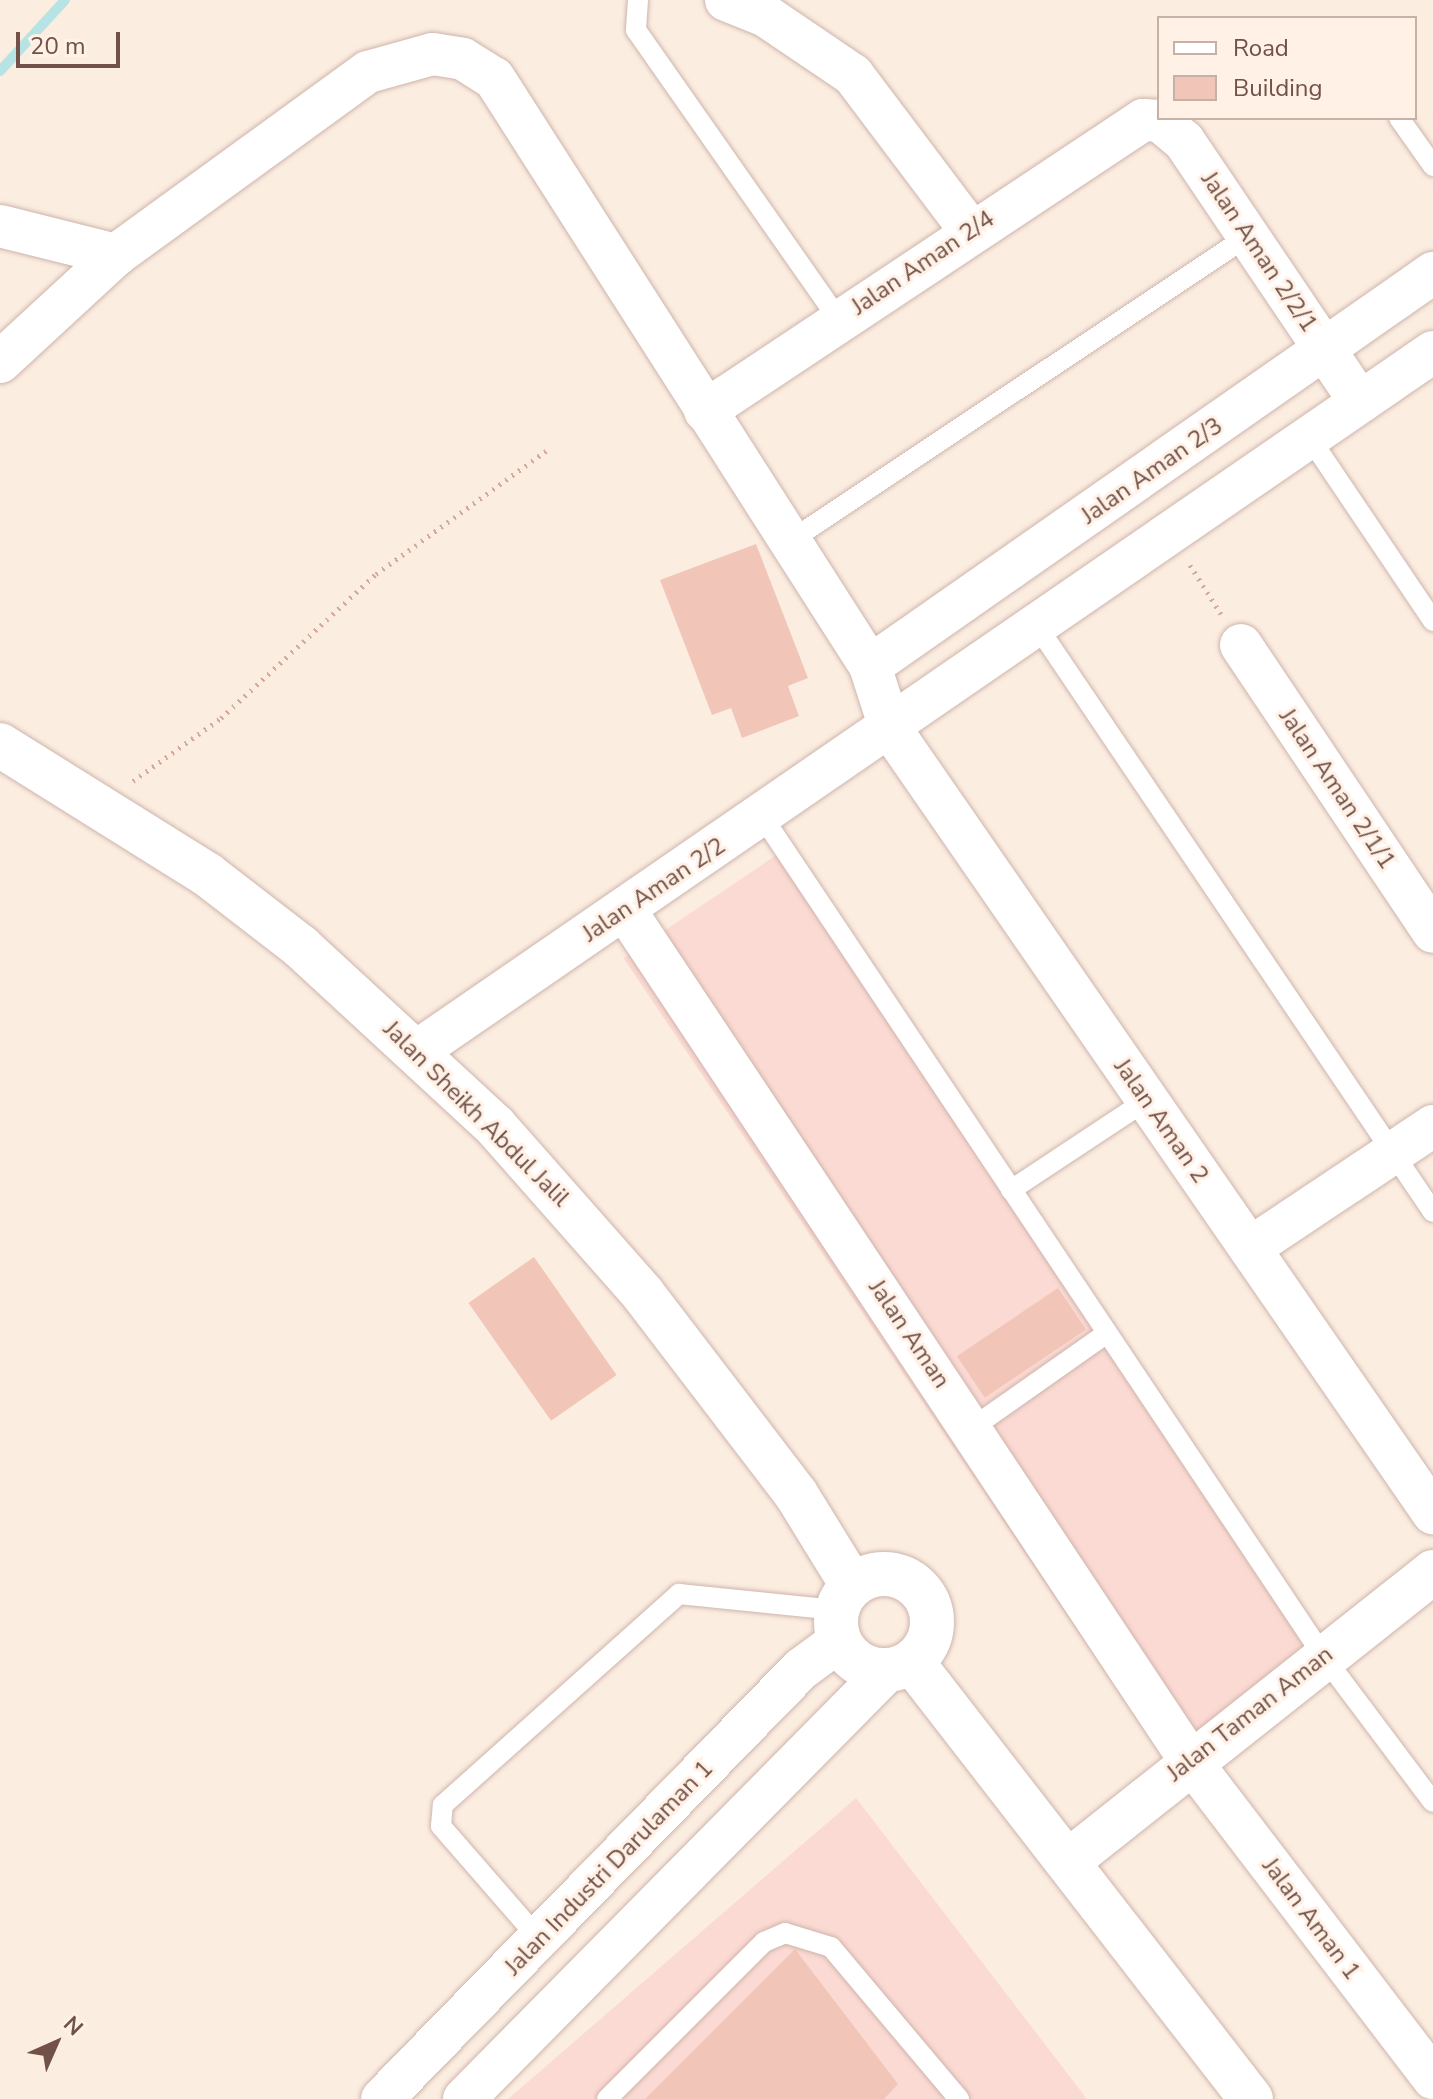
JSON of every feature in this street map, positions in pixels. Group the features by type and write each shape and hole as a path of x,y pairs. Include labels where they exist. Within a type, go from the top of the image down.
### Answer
{"street":[{"path":"726,0 766,16 853,75 970,230"},
{"name":"Jalan Aman 2","path":"0,362 116,255 368,72 433,54 463,59 494,78 517,105 705,411 870,666 890,728 1433,1513"},
{"name":"Jalan Aman 2/4","path":"705,411 970,230 1143,120"},
{"name":"Jalan Aman 2/2/1","path":"1143,120 1160,121 1184,141 1360,402"},
{"path":"0,226 116,255"},
{"name":"Jalan Aman 2/3","path":"870,666 1433,273"},
{"name":"Jalan Aman 2/2","path":"417,1051 1433,352"},
{"name":"Jalan Aman 2/1/1","path":"1241,645 1433,932"},
{"name":"Jalan Sheikh Abdul Jalil","path":"0,745 103,803 301,947 495,1126 643,1294 796,1494 843,1612"},
{"name":"Jalan Aman","path":"625,910 972,1428 1189,1759"},
{"path":"1250,1248 1433,1126"},
{"name":"Jalan Taman Aman","path":"1071,1859 1189,1759 1433,1572"},
{"path":"464,2099 899,1666 933,1621 922,1592 896,1575 843,1612 858,1664 899,1666 1071,1859 1251,2099"},
{"name":"Jalan Industri Darulaman 1","path":"382,2099 801,1669 843,1612"},
{"name":"Jalan Aman 1","path":"1189,1759 1433,2078"}],"lane":[{"path":"638,0 636,30 839,320"},
{"path":"1400,120 1433,166"},
{"path":"790,541 1248,236"},
{"path":"1309,437 1433,621"},
{"path":"1037,626 1433,1212"},
{"path":"762,816 1324,1657 1433,1802"},
{"path":"1011,1190 1147,1100"},
{"path":"972,1428 1107,1333"},
{"path":"540,1940 441,1826 443,1805 679,1594 843,1612"},
{"path":"607,2099 764,1942 785,1933 831,1947 953,2092 932,2099"}],"path":[{"path":"103,803 221,718 376,574 547,450"},
{"path":"1170,534 1241,645"}],"shaded area":[{"path":"781,852 1322,1655 1165,1761 623,958"},
{"path":"856,1798 1087,2099 508,2099"}],"building":[{"path":"756,544 808,678 788,686 799,716 742,738 731,708 712,715 660,580"},
{"path":"534,1257 617,1375 551,1421 468,1303"},
{"path":"1058,1288 1086,1329 985,1398 957,1356"},
{"path":"795,1949 898,2084 884,2099 645,2099"}],"waterway":[{"path":"0,71 65,0"}]}
